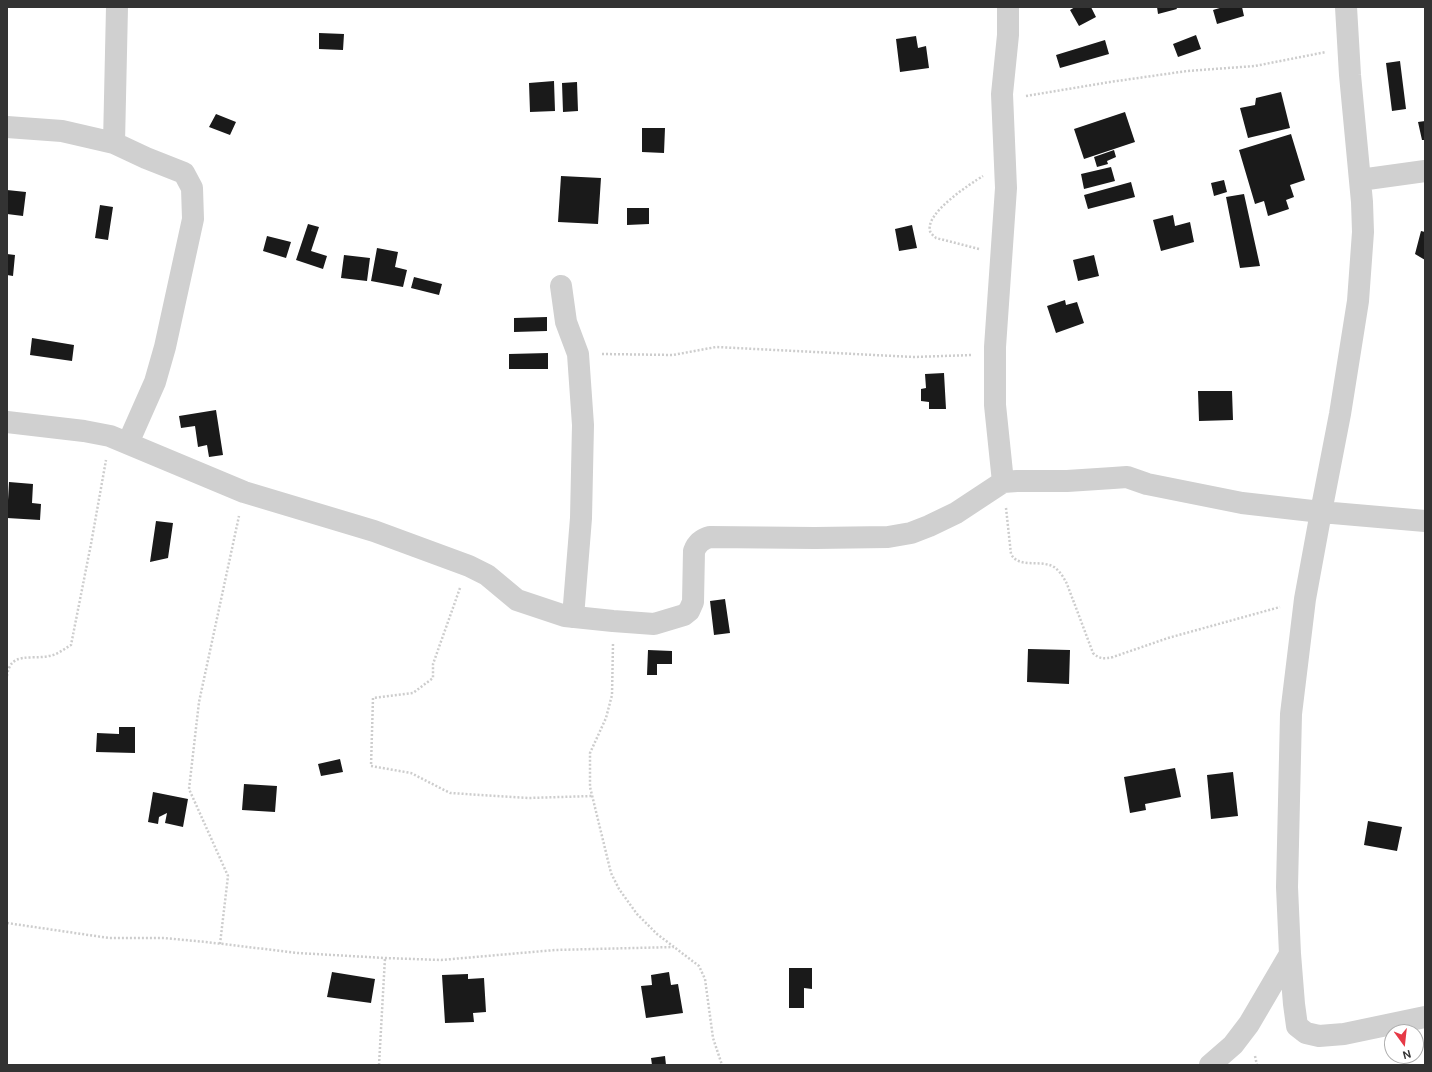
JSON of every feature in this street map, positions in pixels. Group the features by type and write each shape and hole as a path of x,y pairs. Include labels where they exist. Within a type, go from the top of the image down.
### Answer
{"street":[{"path":"114,143 117,7"},
{"path":"1003,482 995,404 995,354 1006,188 1002,100 1008,35 1008,7"},
{"path":"1346,7 1363,232 1358,301 1340,414 1320,512 1305,599 1291,714 1286,886 1290,954 1297,1026 1306,1033 1320,1036 1344,1034 1425,1017"},
{"path":"7,127 62,131 114,143 184,173 192,188 193,219 163,354 155,382 119,440"},
{"path":"1360,180 1425,171"},
{"path":"562,286 566,322 578,354 583,425 581,518 573,617"},
{"path":"7,422 84,431 119,440 244,492 374,531 469,566 487,575 517,600 565,616 654,624 684,615 689,611 693,602 694,551 696,545 705,538 888,537 911,533 956,513 1003,482 1127,477 1147,484 1242,503 1320,512 1425,521"},
{"path":"1210,1065 1233,1045 1249,1024 1290,954"}],"path":[{"path":"1002,100 1187,71 1256,66 1348,48"},
{"path":"1002,256 936,238 930,230 930,226 935,214 958,193 1005,161"},
{"path":"578,354 673,354 716,347 914,357 995,354"},
{"path":"7,676 8,669 14,661 27,656 49,656 63,651 71,645 91,544 119,440"},
{"path":"1003,482 1011,554 1020,562 1045,563 1054,567 1061,574 1067,584 1093,653 1098,657 1113,657 1168,638 1305,599"},
{"path":"220,944 228,876 189,789 199,702 244,492"},
{"path":"469,566 433,664 433,678 413,693 373,698 371,766 411,773 450,793 528,798 592,796"},
{"path":"613,621 612,695 606,718 590,753 590,787 592,796 611,873 619,889 637,914 657,934 694,961 702,971 705,979 713,1038 722,1065"},
{"path":"7,923 109,938 164,938 298,953 385,958 441,960 555,950 674,947"},
{"path":"379,1065 385,958"}],"building":[{"path":"1075,7 1091,7 1096,17 1079,26 1070,10"},
{"path":"1157,7 1176,7 1177,9 1158,14"},
{"path":"1223,7 1242,7 1244,16 1217,24 1213,10"},
{"path":"319,33 344,34 343,50 319,49"},
{"path":"1196,35 1201,49 1178,57 1173,44"},
{"path":"916,36 918,48 926,46 929,68 900,72 896,39"},
{"path":"1105,40 1109,54 1060,68 1056,55"},
{"path":"1400,61 1406,109 1392,111 1386,63"},
{"path":"554,81 555,111 530,112 529,83"},
{"path":"577,82 578,111 563,112 562,83"},
{"path":"1281,92 1290,128 1248,138 1240,108 1255,105 1256,98"},
{"path":"1125,112 1135,142 1084,159 1074,129"},
{"path":"216,114 236,122 230,135 209,127"},
{"path":"1425,121 1425,140 1422,140 1418,122"},
{"path":"642,128 665,128 664,153 642,152"},
{"path":"1291,134 1305,180 1290,185 1294,197 1286,200 1289,209 1268,216 1264,201 1255,204 1239,150"},
{"path":"1114,150 1116,157 1107,161 1108,164 1097,167 1094,157"},
{"path":"1111,167 1115,181 1084,189 1081,174"},
{"path":"561,176 601,178 598,224 558,222"},
{"path":"1224,180 1227,192 1214,196 1211,183"},
{"path":"1131,182 1135,197 1088,209 1084,195"},
{"path":"7,190 26,192 23,216 7,214"},
{"path":"1244,194 1260,266 1240,268 1226,197"},
{"path":"100,205 113,207 108,240 95,238"},
{"path":"627,208 649,208 649,224 627,225"},
{"path":"1173,215 1175,226 1190,222 1194,242 1161,251 1153,220"},
{"path":"308,224 319,227 311,251 327,256 323,269 296,260"},
{"path":"912,225 917,248 899,251 895,229"},
{"path":"1421,231 1425,232 1425,260 1415,254"},
{"path":"267,236 291,242 286,258 263,251"},
{"path":"377,248 398,252 395,267 407,270 403,287 371,281"},
{"path":"7,254 15,255 13,276 7,275"},
{"path":"344,255 370,258 367,281 341,278"},
{"path":"1094,255 1099,276 1078,281 1073,260"},
{"path":"414,277 442,284 439,295 411,288"},
{"path":"1065,300 1066,305 1077,302 1084,323 1056,333 1047,306"},
{"path":"547,317 547,331 514,332 514,318"},
{"path":"32,338 74,345 72,361 30,355"},
{"path":"548,353 548,369 509,369 509,354"},
{"path":"944,373 946,409 929,409 929,402 921,401 921,389 926,388 925,374"},
{"path":"1198,391 1232,391 1233,420 1199,421"},
{"path":"216,410 223,455 209,457 207,445 198,447 195,426 181,428 179,416"},
{"path":"9,482 33,484 32,503 41,504 40,520 7,518"},
{"path":"156,521 173,523 168,558 150,562"},
{"path":"725,599 730,633 714,635 710,601"},
{"path":"1028,649 1070,650 1069,684 1027,682"},
{"path":"648,650 672,651 672,664 657,664 657,675 647,675"},
{"path":"119,727 135,727 135,753 96,752 97,733 119,734"},
{"path":"340,759 343,772 321,776 318,764"},
{"path":"1175,768 1181,797 1145,804 1146,810 1130,813 1124,777"},
{"path":"1233,772 1238,816 1211,819 1207,775"},
{"path":"244,784 277,786 275,812 242,810"},
{"path":"153,792 188,799 183,827 165,823 167,813 159,817 158,824 148,822"},
{"path":"1368,821 1402,827 1397,851 1364,845"},
{"path":"789,968 812,968 812,989 804,988 804,1008 789,1008"},
{"path":"332,972 375,979 371,1003 327,997"},
{"path":"669,972 671,985 678,984 683,1013 646,1018 641,986 652,985 651,975"},
{"path":"468,974 468,979 484,978 486,1012 473,1013 474,1022 445,1023 442,975"},
{"path":"665,1056 666,1065 652,1065 651,1058"}]}
